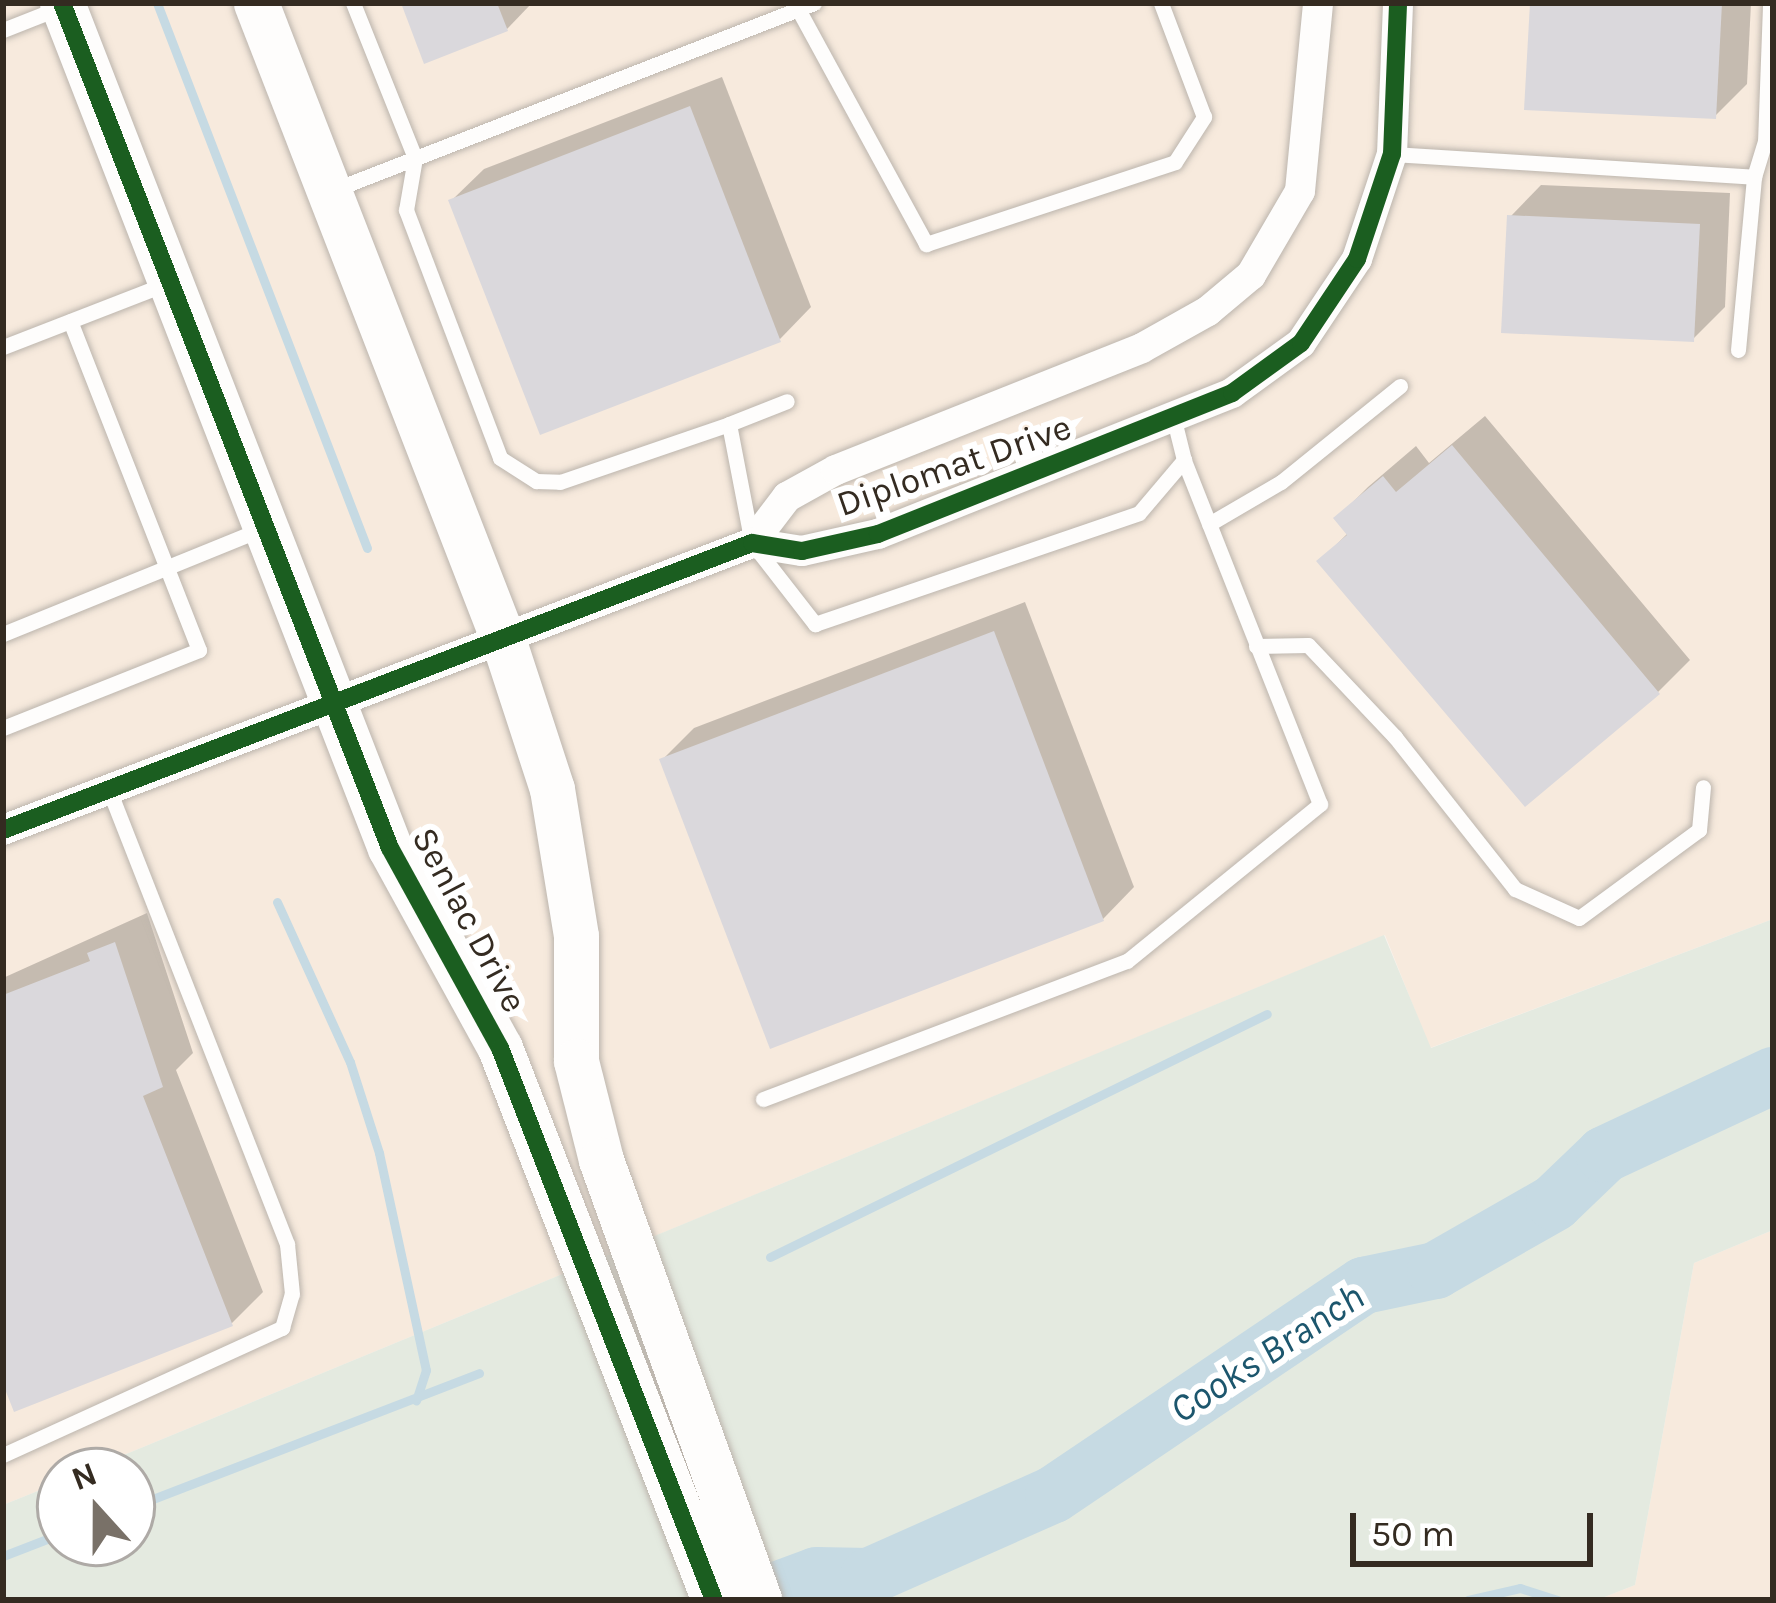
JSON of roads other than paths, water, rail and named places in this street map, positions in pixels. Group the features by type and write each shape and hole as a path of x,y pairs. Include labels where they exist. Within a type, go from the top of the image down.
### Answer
{"street":[{"name":"Senlac Drive","path":"256,3 503,639 567,852 581,1081 680,1445 714,1600"},
{"name":"Diplomat Drive","path":"752,543 788,497 836,470 1142,348 1208,311 1252,274 1300,191 1318,3"},
{"name":"Diplomat Drive","path":"3,830 752,543 802,550 878,534 1174,420 1267,368 1332,305 1384,196 1392,154 1398,3"},
{"name":"Senlac Drive","path":"63,5 399,866 500,1048 680,1445 759,1600"}],"lane":[{"path":"353,3 416,158 406,210 500,458 536,481 560,482 787,401"},
{"path":"329,191 806,6 926,244 1175,162 1204,117 1161,3"},
{"path":"3,30 63,5"},
{"path":"1738,350 1754,177 1765,142 1770,6"},
{"path":"1392,154 1754,177"},
{"path":"3,347 170,282"},
{"path":"3,728 199,650 70,321"},
{"path":"1209,524 1281,482 1400,386"},
{"path":"763,1099 1127,961 1320,804 1184,460 1174,420"},
{"path":"729,424 752,543 806,619 829,624 1139,513 1184,460"},
{"path":"3,634 171,570 266,527"},
{"path":"1256,646 1308,645 1395,737 1515,889 1579,918 1700,830 1703,788"},
{"path":"3,1454 282,1328 292,1294 287,1244 108,788"}],"waterway":[{"path":"157,3 367,548"},
{"path":"277,902 350,1062 379,1153 426,1370 416,1400"},
{"path":"770,1257 1267,1014"},
{"name":"Cooks Branch","path":"748,1600 816,1575 868,1576 1053,1494 1363,1285 1435,1270 1554,1202 1604,1154 1773,1075"},
{"path":"156,1498 479,1373"},
{"path":"3,1556 36,1543"},
{"path":"1468,1600 1520,1588 1558,1600"}]}
